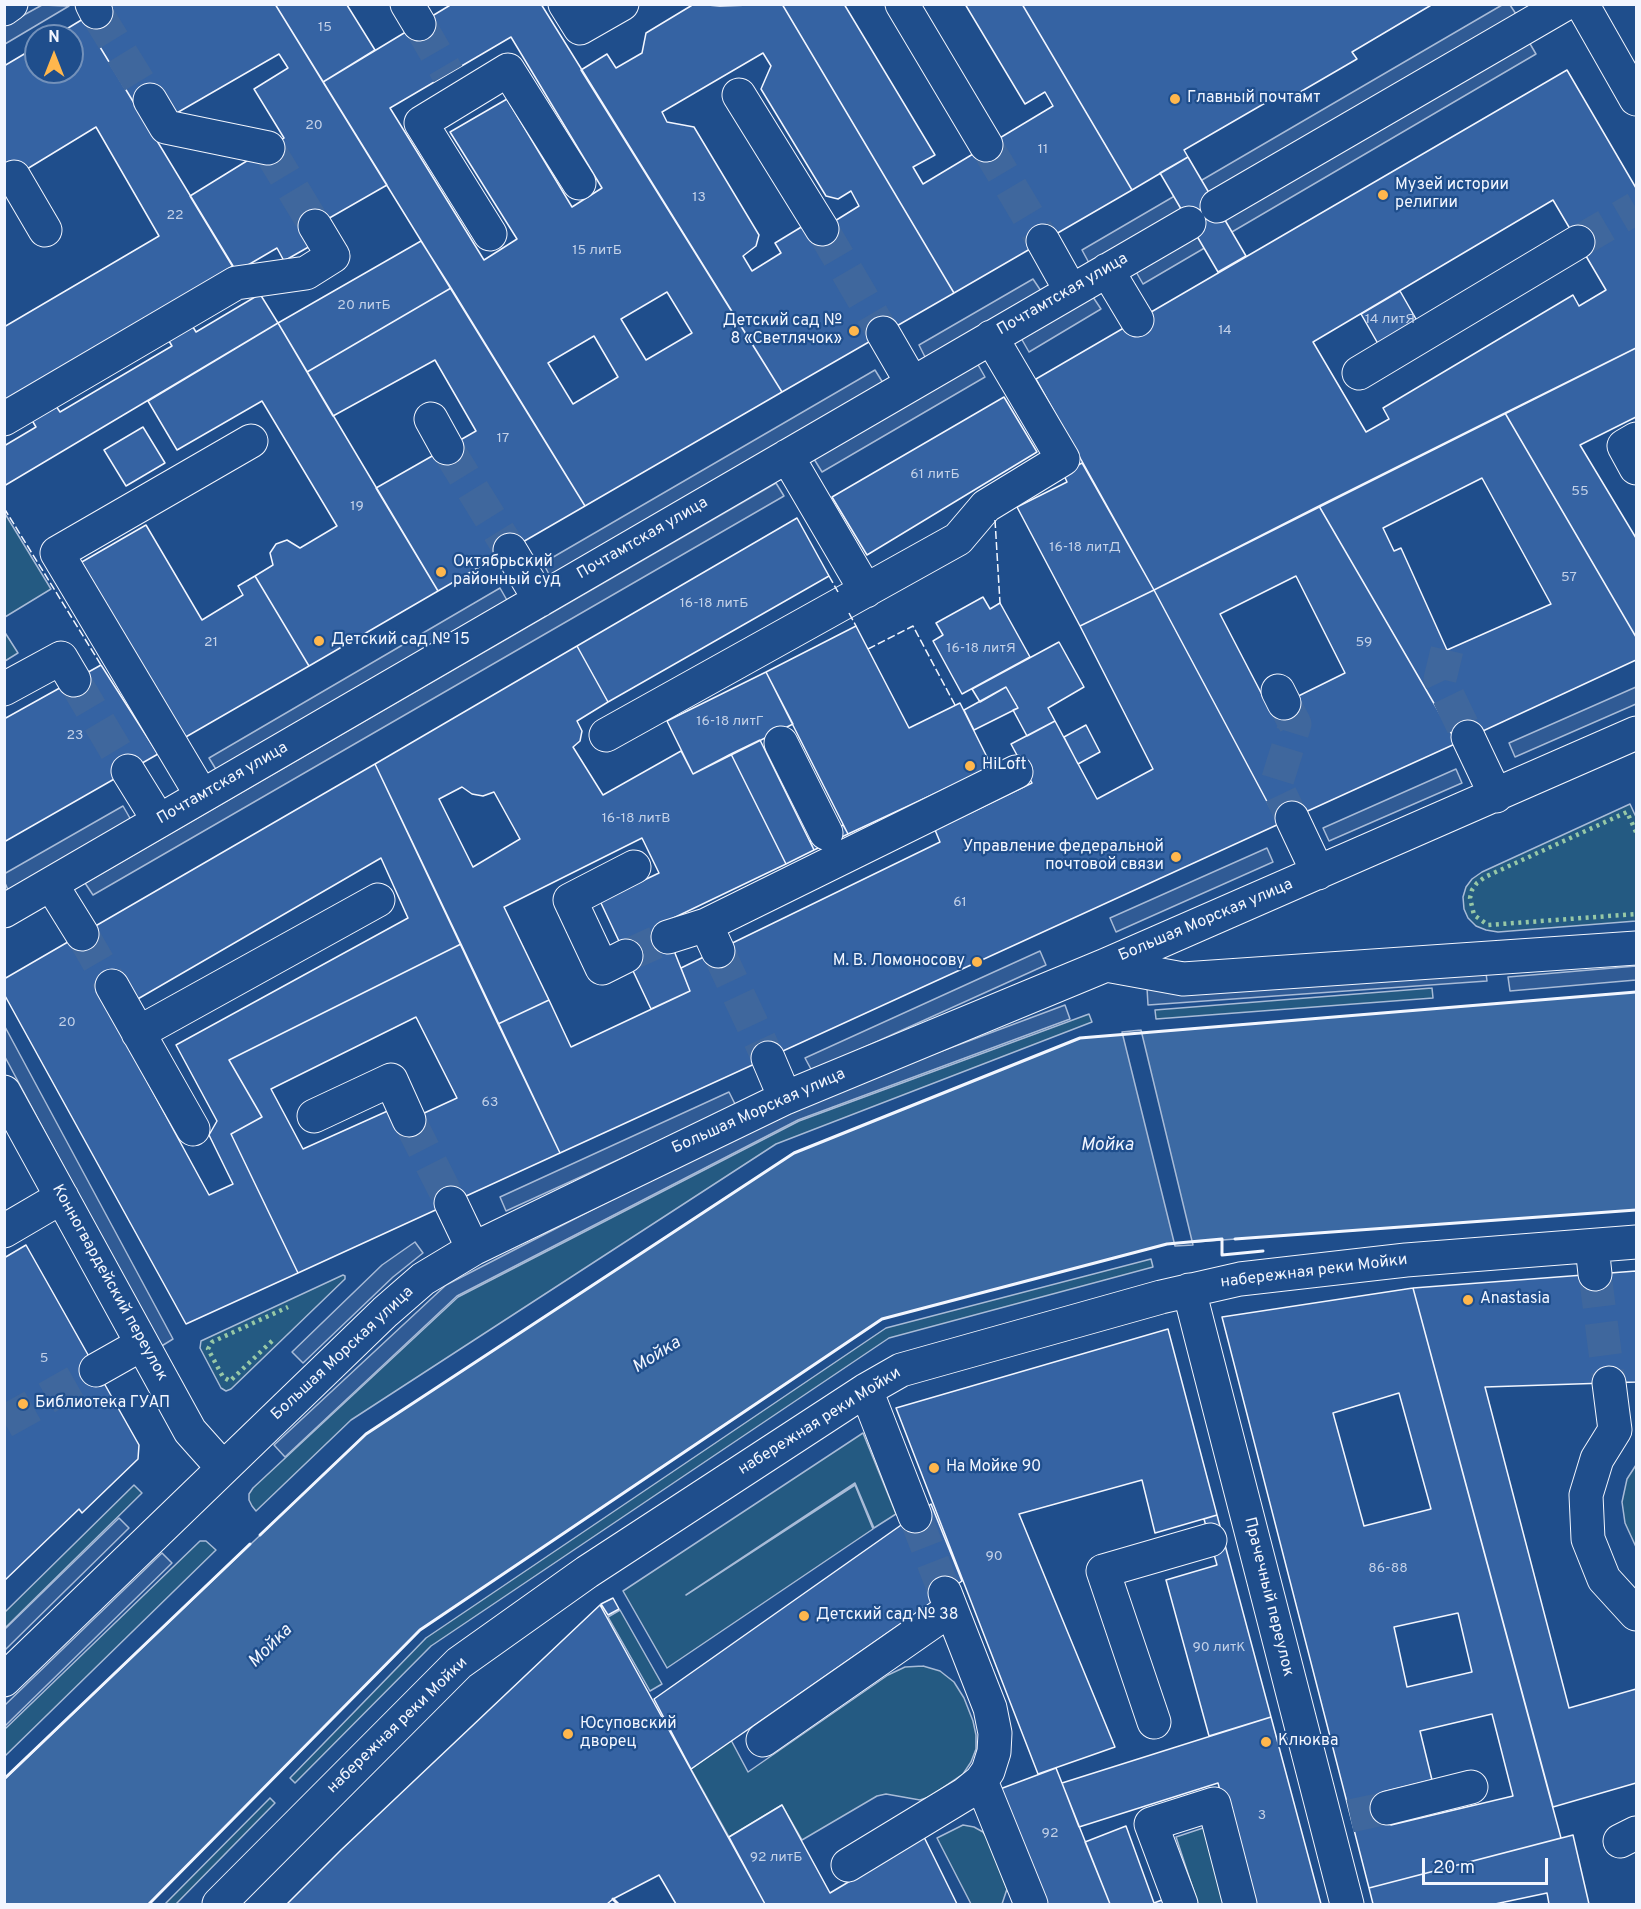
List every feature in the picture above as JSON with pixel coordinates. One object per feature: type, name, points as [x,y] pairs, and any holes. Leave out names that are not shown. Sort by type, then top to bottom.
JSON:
[{"type":"street","points":[[4,9],[11,4]]},
{"type":"street","points":[[566,4],[580,28],[622,4]]},
{"type":"street","points":[[902,4],[986,146]]},
{"type":"street","points":[[1217,206],[1564,4]]},
{"type":"street","points":[[1582,4],[1636,99]]},
{"type":"street","points":[[490,234],[421,123],[456,86],[508,70],[579,183]]},
{"type":"street","points":[[739,95],[822,229]]},
{"type":"street","points":[[150,100],[166,127],[268,148]]},
{"type":"street","points":[[14,177],[45,230]]},
{"type":"street","name":"Почтамтская улица","points":[[4,911],[1188,223]]},
{"type":"street","points":[[4,419],[236,283],[306,273],[333,256],[315,226]]},
{"type":"street","points":[[1042,242],[1071,291]]},
{"type":"street","points":[[1359,373],[1578,242]]},
{"type":"street","points":[[1107,270],[1137,320]]},
{"type":"street","points":[[883,333],[912,383]]},
{"type":"street","points":[[606,735],[958,539],[986,506],[1063,459],[991,337]]},
{"type":"street","points":[[431,419],[447,447]]},
{"type":"street","points":[[1636,439],[1624,446],[1636,468]]},
{"type":"street","points":[[202,796],[57,553],[251,441]]},
{"type":"street","points":[[787,456],[866,591]]},
{"type":"street","points":[[510,550],[540,600]]},
{"type":"street","points":[[4,689],[61,658],[74,680]]},
{"type":"street","name":"Большая Морская улица","points":[[4,1680],[385,1312],[423,1279],[473,1249],[785,1098],[1106,965],[1636,733]]},
{"type":"street","points":[[1468,737],[1496,796]]},
{"type":"street","points":[[781,742],[832,845]]},
{"type":"street","points":[[128,771],[159,821]]},
{"type":"street","points":[[668,937],[712,938],[832,845],[1016,772]]},
{"type":"street","points":[[1292,818],[1318,873]]},
{"type":"street","points":[[626,956],[602,968],[570,900],[634,867]]},
{"type":"street","points":[[51,884],[82,934]]},
{"type":"street","points":[[138,1033],[378,900]]},
{"type":"street","points":[[1106,965],[1183,979],[1636,948]]},
{"type":"street","points":[[112,986],[194,1129]]},
{"type":"street","points":[[768,1058],[785,1098]]},
{"type":"street","points":[[314,1116],[391,1080],[410,1120]]},
{"type":"street","name":"Конногвардейский переулок","points":[[4,1092],[190,1431],[223,1468]]},
{"type":"street","points":[[4,1231],[62,1197]]},
{"type":"street","points":[[451,1203],[473,1249]]},
{"type":"street","name":"набережная реки Мойки","points":[[219,1905],[459,1663],[587,1572],[866,1390],[901,1370],[1189,1290],[1239,1279],[1406,1260],[1594,1260],[1636,1242]]},
{"type":"street","name":"Прачечный переулок","points":[[1189,1290],[1228,1535],[1338,1819],[1347,1905]]},
{"type":"street","points":[[96,1370],[142,1344]]},
{"type":"street","points":[[1609,1383],[1615,1430],[1597,1459],[1586,1495],[1588,1539],[1604,1579],[1636,1614]]},
{"type":"street","points":[[866,1390],[915,1516]]},
{"type":"street","points":[[1154,1722],[1103,1571],[1228,1535]]},
{"type":"street","points":[[763,1740],[948,1601],[990,1708],[995,1733],[994,1752],[988,1771],[981,1781],[965,1794],[848,1864]]},
{"type":"street","points":[[981,1781],[1031,1905]]},
{"type":"street","points":[[1387,1808],[1471,1787]]},
{"type":"street","points":[[1181,1905],[1151,1824],[1214,1804],[1240,1905]]},
{"type":"shaded area","points":[[42,5],[69,6],[39,24],[24,24],[24,33],[5,44],[4,26]]},
{"type":"shaded area","points":[[1502,5],[1510,5],[1516,14],[1089,263],[1082,250]]},
{"type":"shaded area","points":[[1529,42],[1536,54],[1143,284],[1135,270]]},
{"type":"shaded area","points":[[1033,279],[1041,291],[926,359],[919,345]]},
{"type":"shaded area","points":[[1093,297],[1101,309],[1029,352],[1021,338]]},
{"type":"shaded area","points":[[977,363],[985,377],[822,472],[814,459]]},
{"type":"shaded area","points":[[875,370],[883,383],[550,576],[543,563]]},
{"type":"shaded area","points":[[776,483],[784,496],[93,895],[85,883]]},
{"type":"shaded area","points":[[4,512],[51,589],[5,617],[4,617]]},
{"type":"shaded area","points":[[500,588],[508,602],[217,771],[209,758]]},
{"type":"shaded area","points":[[4,631],[18,653],[5,661],[4,661]]},
{"type":"shaded area","points":[[1636,687],[1636,704],[1515,757],[1509,743]]},
{"type":"shaded area","points":[[1456,769],[1462,783],[1329,841],[1323,828]]},
{"type":"shaded area","points":[[1630,804],[1636,817],[1636,921],[1498,932],[1476,926],[1468,918],[1464,909],[1463,897],[1472,879],[1482,872]]},
{"type":"shaded area","points":[[123,806],[131,820],[8,890],[4,874]]},
{"type":"shaded area","points":[[1267,848],[1273,862],[1116,932],[1110,918]]},
{"type":"shaded area","points":[[1040,951],[1046,965],[812,1071],[805,1058]]},
{"type":"shaded area","points":[[1485,965],[1487,981],[1148,1005],[1147,988]]},
{"type":"shaded area","points":[[1636,966],[1636,980],[1510,991],[1508,977]]},
{"type":"shaded area","points":[[1432,988],[1433,998],[1156,1019],[1155,1010]]},
{"type":"shaded area","points":[[1065,1005],[1070,1019],[798,1120],[457,1296],[285,1457],[274,1445],[446,1285],[792,1107]]},
{"type":"shaded area","points":[[1089,1014],[1092,1022],[776,1144],[351,1420],[256,1511],[252,1506],[249,1494],[253,1488],[458,1297],[799,1121]]},
{"type":"shaded area","points":[[4,1025],[173,1339],[160,1347],[5,1057]]},
{"type":"shaded area","points":[[729,1092],[736,1106],[506,1211],[500,1197]]},
{"type":"shaded area","points":[[415,1242],[423,1253],[393,1277],[303,1363],[292,1352],[382,1265]]},
{"type":"shaded area","points":[[1151,1259],[1153,1267],[889,1338],[431,1646],[295,1783],[290,1778],[426,1638],[886,1328]]},
{"type":"shaded area","points":[[343,1275],[345,1279],[231,1389],[226,1391],[221,1388],[200,1348],[201,1341]]},
{"type":"shaded area","points":[[863,1433],[896,1514],[874,1528],[855,1483],[686,1595],[855,1485],[873,1529],[667,1668],[623,1591]]},
{"type":"shaded area","points":[[1636,1465],[1636,1547],[1625,1523],[1622,1502],[1627,1479]]},
{"type":"shaded area","points":[[134,1485],[142,1493],[5,1628],[5,1612]]},
{"type":"shaded area","points":[[119,1518],[129,1528],[5,1650],[5,1629]]},
{"type":"shaded area","points":[[200,1541],[206,1541],[216,1550],[5,1756],[5,1729]]},
{"type":"shaded area","points":[[162,1553],[172,1563],[5,1726],[5,1705]]},
{"type":"shaded area","points":[[620,1610],[662,1684],[650,1691],[608,1617]]},
{"type":"shaded area","points":[[923,1666],[940,1671],[954,1682],[964,1698],[973,1721],[976,1749],[963,1774],[929,1797],[920,1800],[886,1794],[877,1796],[802,1840],[782,1805],[729,1837],[691,1769],[731,1740],[748,1772],[888,1675],[905,1667]]},
{"type":"shaded area","points":[[270,1798],[275,1803],[176,1904],[165,1904]]},
{"type":"shaded area","points":[[963,1825],[983,1832],[989,1841],[1007,1889],[1002,1904],[971,1904],[937,1838]]},
{"type":"shaded area","points":[[1209,1826],[1229,1904],[1198,1904],[1176,1837]]},
{"type":"water","name":"Мойка","points":[[1636,992],[1636,1210],[1167,1244],[882,1319],[420,1630],[149,1904],[5,1904],[5,1779],[366,1434],[794,1153],[1080,1038]]},
{"type":"pier","points":[[1141,1030],[1193,1245],[1175,1246],[1122,1032]]},
{"type":"building","points":[[109,4],[275,4],[387,185],[305,232],[312,245],[284,261],[277,248],[236,272],[190,196],[284,138],[254,89],[288,68],[279,54],[175,114],[137,108],[83,19]]},
{"type":"building","points":[[275,4],[348,4],[375,50],[323,82]]},
{"type":"building","points":[[452,4],[541,4],[782,392],[585,506],[323,82]],"holes":[[[511,37],[602,188],[572,207],[507,99],[450,132],[517,239],[484,260],[390,108]],[[667,292],[692,333],[646,360],[621,319]],[[594,336],[618,377],[573,404],[548,363]]]},
{"type":"building","points":[[694,4],[720,6],[782,4],[954,293],[782,392],[581,70],[607,54],[616,68],[642,53],[646,33]],"holes":[[[763,53],[771,66],[761,89],[826,196],[838,199],[851,191],[859,206],[809,237],[803,226],[775,243],[781,253],[752,271],[743,256],[756,246],[759,235],[694,127],[667,122],[662,112]]]},
{"type":"building","points":[[782,4],[844,4],[935,155],[913,167],[923,184],[1053,106],[1045,92],[1025,104],[965,4],[1022,4],[1132,190],[954,293]]},
{"type":"building","name":"Главный почтамт","points":[[1022,4],[1433,4],[1352,52],[1357,59],[1283,102],[1279,95],[1184,150],[1188,157],[1132,190]]},
{"type":"building","points":[[83,19],[233,266],[4,404],[4,327],[159,236],[96,127],[4,183],[4,66],[24,54],[24,84],[84,84],[84,24],[75,24]]},
{"type":"building","points":[[1567,70],[1636,188],[1636,348],[1154,590],[1036,379]],"holes":[[[1553,200],[1606,290],[1579,306],[1573,295],[1383,408],[1389,419],[1366,432],[1313,342]]]},
{"type":"building","points":[[1188,157],[1246,256],[1218,272],[1160,173]]},
{"type":"building","points":[[421,241],[451,288],[307,372],[278,323]]},
{"type":"building","points":[[451,288],[585,506],[438,591],[376,488],[476,431],[435,360],[333,416],[307,372]]},
{"type":"building","points":[[1400,291],[1420,326],[1381,349],[1361,314]]},
{"type":"building","points":[[260,294],[278,323],[4,486],[4,446],[36,427],[30,417],[54,403],[60,412],[172,346],[166,336],[190,322],[196,332]]},
{"type":"building","points":[[278,323],[438,591],[309,666],[255,576],[273,565],[270,553],[276,544],[287,540],[300,548],[337,526],[262,401],[177,450],[148,401]]},
{"type":"building","points":[[1636,348],[1636,417],[1580,445],[1636,538],[1636,637],[1505,413]]},
{"type":"building","points":[[1004,397],[1037,452],[867,555],[832,497]]},
{"type":"building","points":[[1505,413],[1636,637],[1636,660],[1457,743],[1319,506]],"holes":[[[1482,478],[1551,604],[1447,650],[1401,548],[1394,551],[1383,528]]]},
{"type":"building","points":[[143,427],[165,463],[126,486],[104,450]]},
{"type":"building","points":[[1082,463],[1154,590],[1080,626],[1017,507],[1067,482],[1063,473]]},
{"type":"building","points":[[1319,506],[1457,743],[1279,824],[1154,590]],"holes":[[[1296,576],[1345,673],[1270,710],[1220,614]]]},
{"type":"building","points":[[797,518],[829,576],[608,702],[577,646]]},
{"type":"building","points":[[146,525],[202,620],[243,595],[238,586],[255,576],[309,666],[184,738],[80,563]]},
{"type":"building","points":[[1154,590],[1279,824],[560,1153],[498,1024],[549,1000],[571,1047],[690,991],[681,968],[940,842],[935,830],[1032,783],[1011,744],[1055,721],[1097,799],[1153,769],[1080,626]]},
{"type":"building","points":[[983,597],[990,609],[1000,603],[1030,657],[962,694],[933,641],[943,635],[936,623]]},
{"type":"building","points":[[856,626],[909,728],[960,703],[992,767],[848,834],[766,672]]},
{"type":"building","points":[[1059,642],[1084,687],[1048,708],[1055,721],[1027,736],[1013,710],[1018,708],[1006,687],[980,702],[972,689]]},
{"type":"building","points":[[577,646],[608,702],[577,721],[582,731],[580,741],[573,747],[603,795],[681,751],[693,774],[731,754],[786,864],[663,923],[690,991],[651,1009],[600,901],[659,873],[642,838],[504,907],[549,1000],[498,1024],[375,764]],"holes":[[[462,787],[472,794],[483,796],[494,792],[520,839],[473,867],[439,799]]]},
{"type":"building","points":[[101,665],[158,754],[4,842],[4,719]]},
{"type":"building","points":[[766,672],[793,724],[693,774],[667,721]]},
{"type":"building","points":[[1006,687],[1018,708],[974,730],[964,710]]},
{"type":"building","points":[[1086,725],[1100,752],[1078,764],[1064,737]]},
{"type":"building","points":[[760,740],[814,850],[786,864],[731,754]]},
{"type":"building","points":[[375,764],[461,944],[229,1060],[262,1117],[231,1134],[298,1273],[186,1324],[4,994],[4,979]],"holes":[[[381,858],[408,918],[176,1045],[217,1121],[209,1135],[233,1184],[209,1195],[100,995],[136,1000]]]},
{"type":"building","points":[[843,825],[848,834],[814,850],[810,841]]},
{"type":"building","points":[[461,944],[560,1153],[298,1273],[231,1134],[262,1117],[229,1060]],"holes":[[[416,1017],[457,1098],[409,1120],[392,1109],[303,1149],[271,1089]]]},
{"type":"building","points":[[26,1245],[139,1445],[138,1459],[82,1513],[79,1509],[4,1581],[4,1258]]},
{"type":"building","points":[[1636,1271],[1636,1382],[1485,1387],[1569,1708],[1636,1689],[1636,1783],[1553,1807],[1413,1288]]},
{"type":"building","points":[[1413,1288],[1561,1838],[1369,1888],[1222,1317]],"holes":[[[1399,1393],[1431,1509],[1364,1526],[1333,1413]],[[1458,1613],[1472,1672],[1407,1687],[1394,1627]],[[1492,1714],[1513,1796],[1391,1825],[1383,1792],[1432,1780],[1420,1731]]]},
{"type":"building","points":[[1168,1329],[1217,1515],[1155,1533],[1142,1480],[1019,1514],[1115,1747],[1038,1774],[896,1408]]},
{"type":"building","points":[[931,1504],[962,1581],[691,1769],[654,1699]]},
{"type":"building","points":[[1217,1515],[1271,1717],[1209,1736],[1166,1580],[1217,1565],[1204,1519]]},
{"type":"building","points":[[613,1598],[619,1609],[608,1615],[601,1604]]},
{"type":"building","name":"Юсуповский дворец","points":[[600,1605],[765,1904],[676,1904],[659,1875],[607,1904],[287,1904],[341,1850]]},
{"type":"building","points":[[1271,1717],[1321,1904],[1250,1904],[1218,1783],[1079,1827],[1062,1783]]},
{"type":"building","points":[[1056,1768],[1110,1904],[1046,1904],[1000,1789]]},
{"type":"building","points":[[782,1805],[830,1893],[924,1837],[957,1904],[765,1904],[729,1837]]},
{"type":"building","points":[[1126,1826],[1154,1903],[1162,1900],[1164,1904],[1110,1904],[1085,1842]]},
{"type":"building","points":[[1573,1835],[1589,1904],[1549,1904],[1547,1893],[1495,1904],[1373,1904],[1369,1888]]},
{"type":"tunnel","points":[[96,12],[150,100]]},
{"type":"tunnel","points":[[419,24],[448,74]]},
{"type":"tunnel","points":[[986,145],[1043,241]]},
{"type":"tunnel","points":[[268,148],[315,226]]},
{"type":"tunnel","points":[[1578,242],[1636,208]]},
{"type":"tunnel","points":[[822,229],[883,333]]},
{"type":"tunnel","points":[[447,448],[510,550]]},
{"type":"tunnel","points":[[1447,650],[1440,679],[1468,737]]},
{"type":"tunnel","points":[[74,680],[128,771]]},
{"type":"tunnel","points":[[1284,703],[1295,724],[1276,785],[1292,818]]},
{"type":"tunnel","points":[[82,934],[112,986]]},
{"type":"tunnel","points":[[626,956],[668,937]]},
{"type":"tunnel","points":[[718,951],[768,1058]]},
{"type":"tunnel","points":[[409,1120],[451,1203]]},
{"type":"tunnel","points":[[1595,1274],[1609,1383]]},
{"type":"tunnel","points":[[4,1422],[96,1370]]},
{"type":"tunnel","points":[[915,1516],[945,1593]]},
{"type":"tunnel","points":[[1350,1816],[1387,1808]]},
{"type":"hedge","points":[[1636,832],[1627,812],[1485,877],[1477,883],[1470,898],[1474,915],[1488,925],[1636,914]]},
{"type":"hedge","points":[[272,1341],[230,1381],[223,1377],[208,1349],[212,1342],[288,1307]]},
{"type":"fence","points":[[4,508],[101,665]]},
{"type":"fence","points":[[995,520],[1000,603]]},
{"type":"fence","points":[[829,576],[838,592]]},
{"type":"fence","points":[[849,613],[856,626]]},
{"type":"fence","points":[[868,649],[913,626],[955,705]]},
{"type":"wall","points":[[260,1535],[366,1434],[794,1153],[1080,1038],[1636,992]]},
{"type":"wall","points":[[1235,1239],[1636,1210]]},
{"type":"wall","points":[[149,1904],[420,1630],[882,1319],[1167,1244],[1222,1239],[1222,1255],[1263,1251]]},
{"type":"wall","points":[[4,1779],[250,1544]]},
{"type":"wall","points":[[613,1899],[618,1904]]},
{"type":"place","name":"Главный почтамт","points":[[1175,99]]},
{"type":"place","name":"Музей истории религии","points":[[1383,195]]},
{"type":"place","name":"Детский сад № 8 «Светлячок»","points":[[854,331]]},
{"type":"place","name":"Октябрьский районный суд","points":[[441,572]]},
{"type":"place","name":"Детский сад № 15","points":[[319,641]]},
{"type":"place","name":"HiLoft","points":[[970,766]]},
{"type":"place","name":"Управление федеральной почтовой связи","points":[[1176,857]]},
{"type":"place","name":"М. В. Ломоносову","points":[[977,962]]},
{"type":"place","name":"Anastasia","points":[[1468,1300]]},
{"type":"place","name":"Библиотека ГУАП","points":[[23,1404]]},
{"type":"place","name":"На Мойке 90","points":[[934,1468]]},
{"type":"place","name":"Детский сад № 38","points":[[804,1616]]},
{"type":"place","name":"Юсуповский дворец","points":[[568,1734]]},
{"type":"place","name":"Клюква","points":[[1266,1742]]}]
